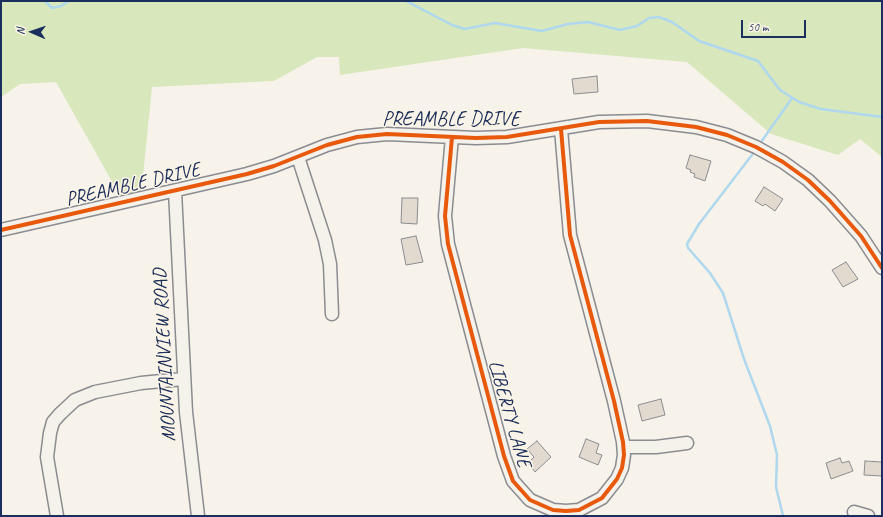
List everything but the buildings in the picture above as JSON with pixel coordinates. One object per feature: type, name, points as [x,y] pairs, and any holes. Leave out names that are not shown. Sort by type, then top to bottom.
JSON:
[{"type":"street","name":"PREAMBLE DRIVE","points":[[1,230],[254,172],[343,140],[373,135],[402,134],[452,137],[507,137],[615,121],[653,121],[711,131],[749,144],[783,162],[820,190],[861,236],[882,268]]},
{"type":"street","name":"LIBERTY LANE","points":[[452,137],[445,216],[448,244],[504,456],[513,481],[530,500],[553,510],[579,510],[591,505],[610,490],[622,468],[624,447],[614,401],[573,249],[560,129]]},
{"type":"street","points":[[298,157],[325,240],[330,264],[332,314]]},
{"type":"street","name":"MOUNTAINVIEW ROAD","points":[[175,191],[183,379],[188,441],[198,516]]},
{"type":"street","points":[[57,516],[47,456],[50,433],[54,422],[60,414],[75,400],[95,392],[141,382],[183,379]]},
{"type":"street","points":[[624,447],[656,447],[687,443]]},
{"type":"street","points":[[854,512],[868,516]]},
{"type":"green space","points":[[1,1],[882,1],[882,157],[860,139],[838,155],[771,134],[687,62],[523,48],[340,75],[339,57],[317,57],[274,81],[152,87],[141,196],[123,201],[56,82],[20,84],[1,97]]},
{"type":"waterway","points":[[45,1],[52,8],[61,6],[69,1]]},
{"type":"waterway","points":[[406,1],[452,25],[465,29],[495,23],[542,31],[568,24],[588,22],[620,30],[637,26],[649,18],[659,17],[672,22],[699,41],[758,61],[780,90],[799,102],[821,109],[882,117]]},
{"type":"waterway","points":[[759,145],[792,98]]},
{"type":"waterway","points":[[755,151],[699,224],[687,244],[688,248],[710,273],[723,293],[744,359],[770,426],[777,455],[776,487],[783,516]]},
{"type":"cycle path","points":[[1,230],[247,174],[274,166],[327,145],[357,137],[387,134],[476,138],[507,137],[599,122],[647,121],[696,127],[727,135],[756,147],[783,162],[808,180],[830,201],[861,236],[882,268]]},
{"type":"cycle path","points":[[452,137],[445,216],[448,244],[504,456],[513,481],[530,500],[553,510],[566,511],[579,510],[602,498],[617,479],[622,468],[624,455],[623,442],[614,401],[570,235],[561,129]]}]
